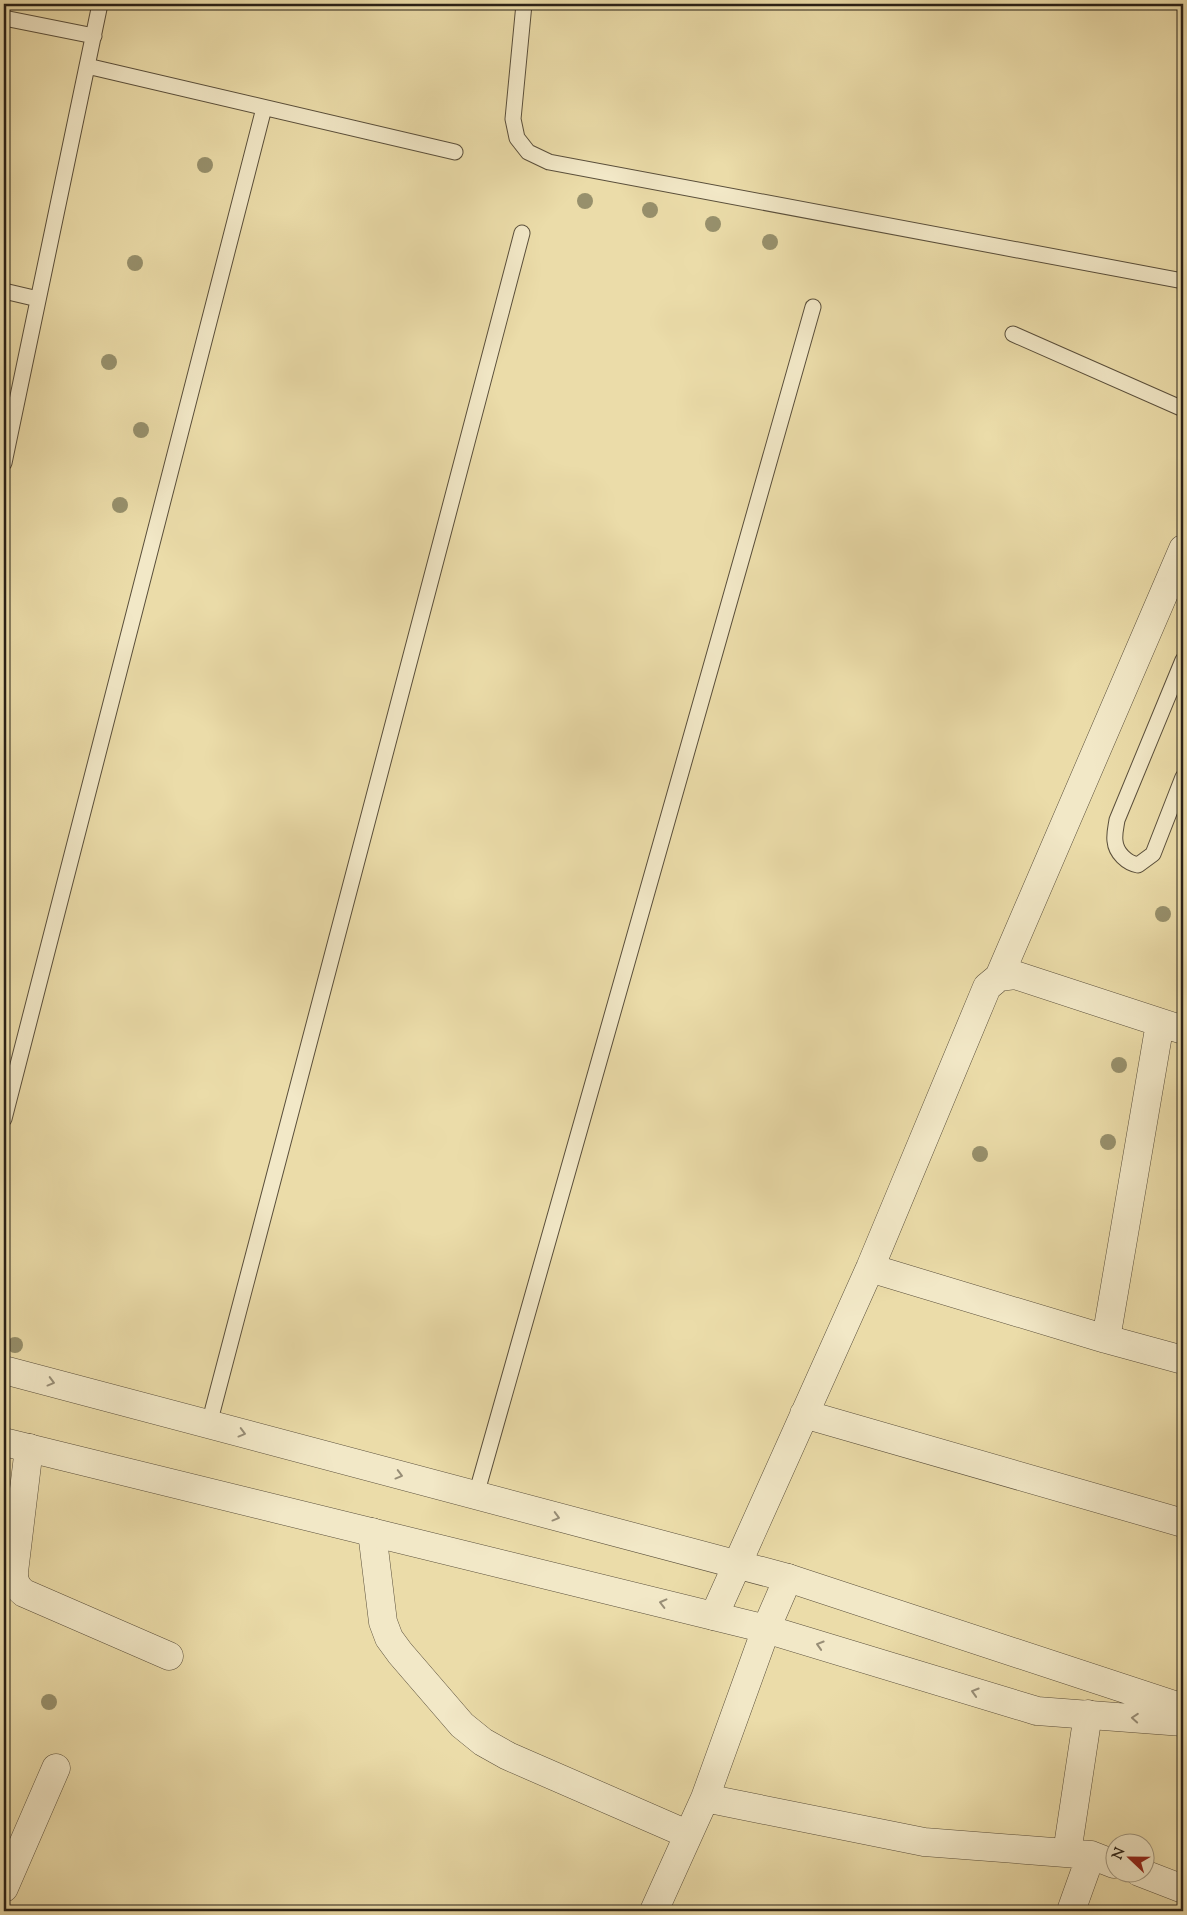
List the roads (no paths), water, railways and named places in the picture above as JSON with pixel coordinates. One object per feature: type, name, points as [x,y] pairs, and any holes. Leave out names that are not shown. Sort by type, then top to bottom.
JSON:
[{"type":"street","points":[[714,1616],[870,1268],[987,987],[999,977],[1183,550]]},
{"type":"street","points":[[999,977],[1015,975],[1172,1026],[1106,1339]]},
{"type":"street","points":[[870,1268],[1106,1339],[1183,1360]]},
{"type":"street","points":[[4,1370],[788,1578],[1183,1708]]},
{"type":"street","points":[[804,1414],[1183,1523]]},
{"type":"street","points":[[169,1656],[24,1593],[18,1588],[14,1580],[17,1445],[766,1629],[1037,1711],[1183,1722]]},
{"type":"street","points":[[372,1532],[383,1622],[389,1638],[462,1725],[483,1742],[508,1756],[687,1834]]},
{"type":"street","points":[[654,1911],[687,1834],[705,1798],[766,1629],[788,1578]]},
{"type":"street","points":[[1071,1911],[1091,1857],[1088,1714]]},
{"type":"street","points":[[4,1888],[56,1768]]},
{"type":"street","points":[[705,1798],[924,1842],[1091,1857]]},
{"type":"street","points":[[1154,1878],[1183,1889]]},
{"type":"lane","points":[[4,463],[100,4]]},
{"type":"lane","points":[[524,4],[513,119],[517,138],[528,152],[548,162],[1183,281]]},
{"type":"lane","points":[[4,18],[94,36]]},
{"type":"lane","points":[[87,66],[455,152]]},
{"type":"lane","points":[[4,1118],[9,1079],[264,108]]},
{"type":"lane","points":[[209,1424],[522,233]]},
{"type":"lane","points":[[4,291],[38,299]]},
{"type":"lane","points":[[476,1495],[814,307]]},
{"type":"lane","points":[[1013,334],[1176,406]]},
{"type":"lane","points":[[1183,660],[1117,820],[1115,842],[1129,864],[1138,865],[1153,854],[1183,777]]}]
